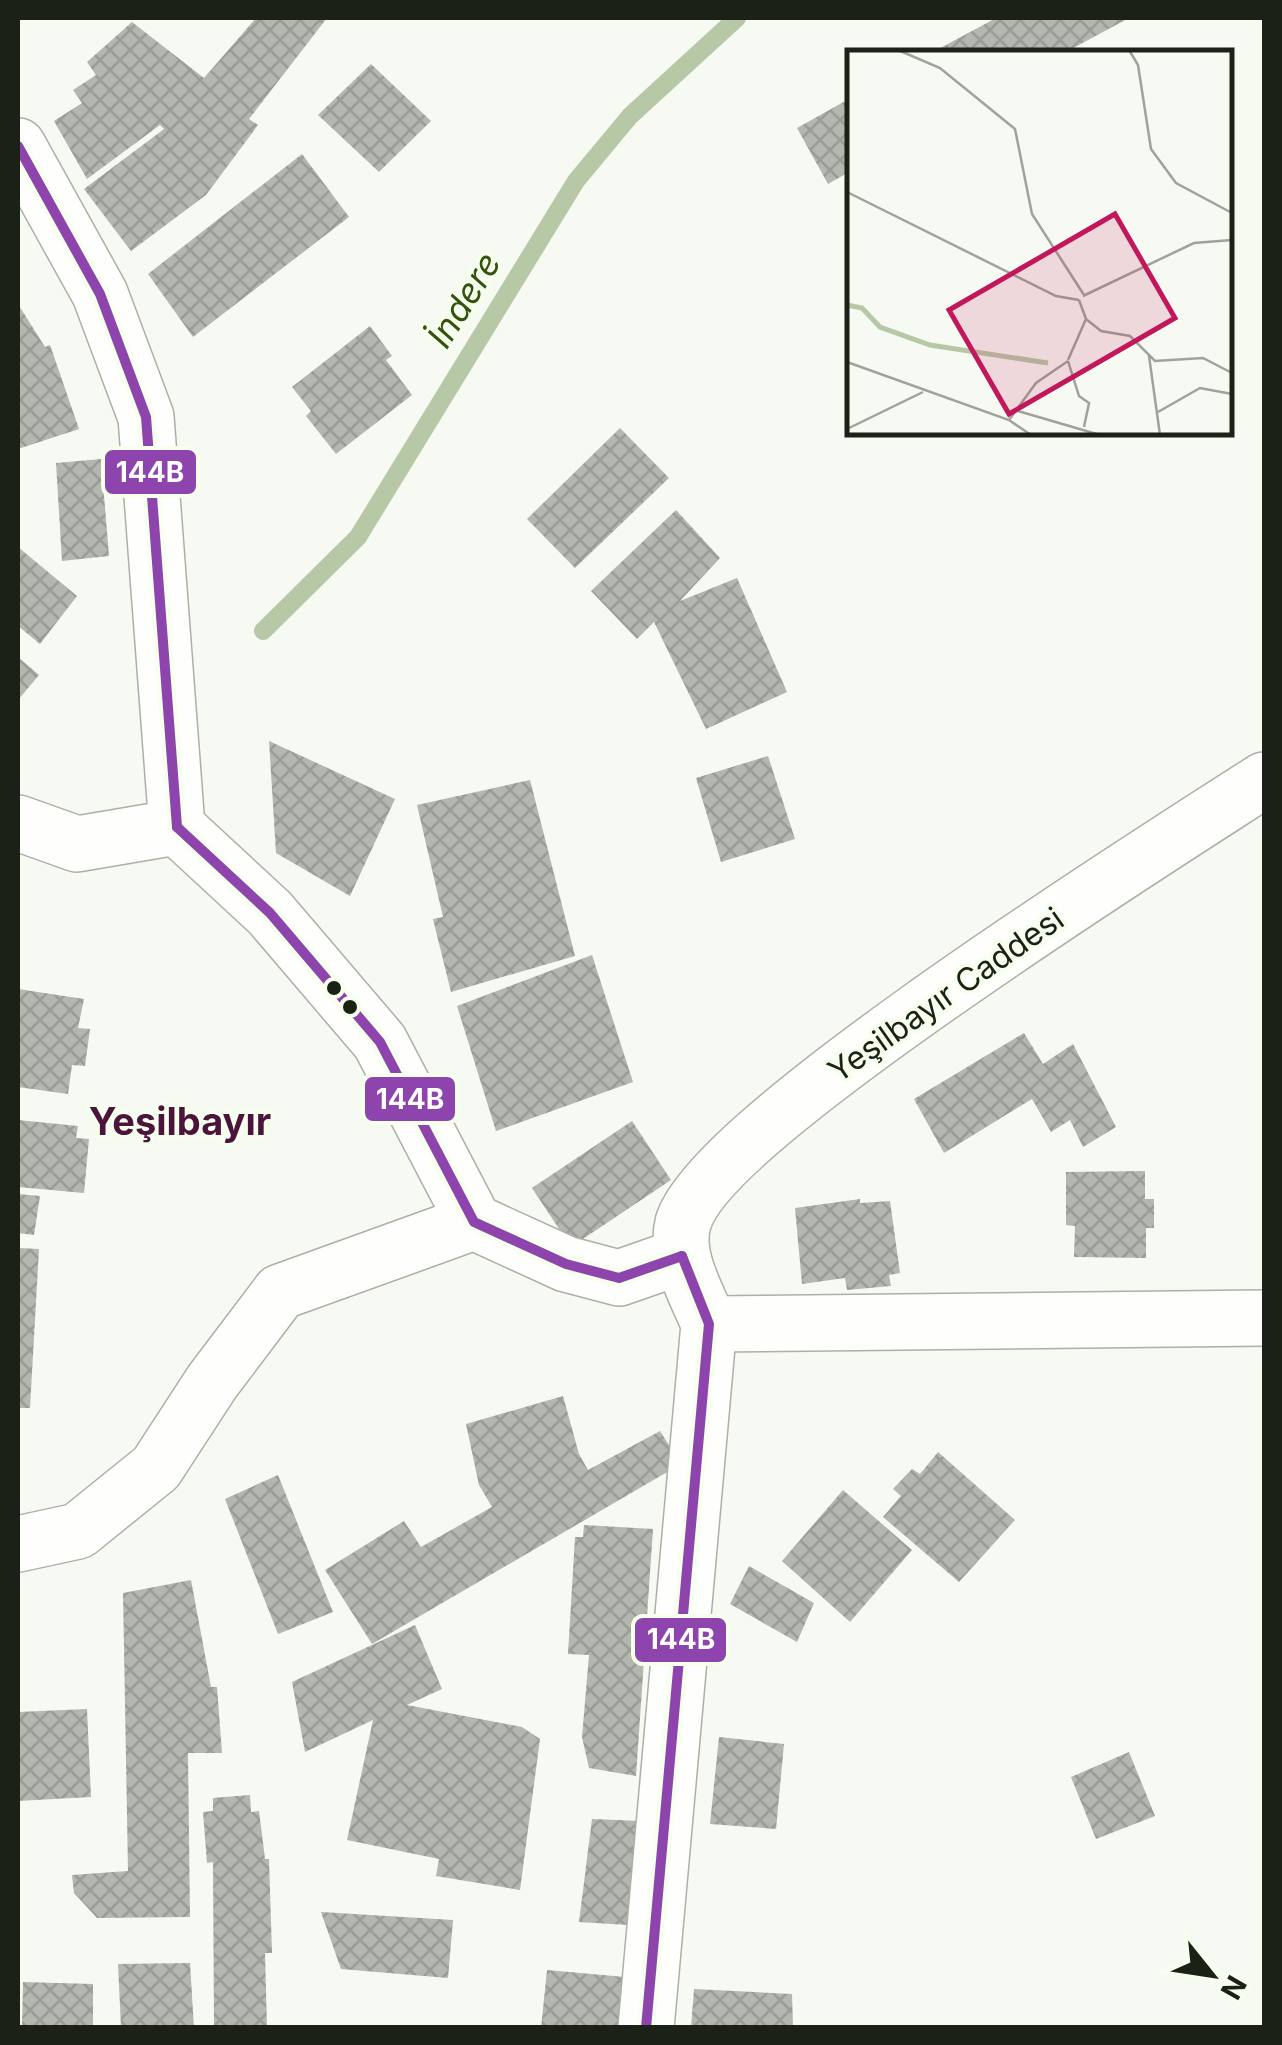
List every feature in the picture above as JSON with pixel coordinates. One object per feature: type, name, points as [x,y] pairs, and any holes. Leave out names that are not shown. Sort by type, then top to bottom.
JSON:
[{"type":"street","points":[[18,146],[100,294],[146,417],[178,827],[270,914],[380,1042],[474,1222],[566,1264],[619,1278],[682,1256],[710,1324],[646,2028]]},
{"type":"street","name":"Yeşilbayır Caddesi","points":[[682,1256],[683,1224],[700,1188],[775,1120],[842,1067],[1108,882],[1264,780]]},
{"type":"street","points":[[18,823],[77,844],[178,827]]},
{"type":"street","points":[[18,1544],[78,1531],[156,1468],[212,1382],[280,1292],[474,1222]]},
{"type":"street","points":[[710,1324],[1264,1318]]},
{"type":"building","points":[[256,18],[327,18],[249,119],[258,125],[206,195],[131,251],[84,189],[164,129],[160,125],[87,179],[54,121],[82,103],[73,90],[96,75],[87,62],[132,22],[204,78]]},
{"type":"building","points":[[996,18],[1129,18],[1070,50],[937,50]]},
{"type":"building","points":[[371,64],[431,121],[379,172],[318,115]]},
{"type":"building","points":[[847,100],[847,173],[828,184],[797,128]]},
{"type":"building","points":[[302,154],[349,217],[193,337],[148,274]]},
{"type":"building","points":[[18,304],[45,347],[50,345],[79,429],[18,449]]},
{"type":"building","points":[[370,326],[392,356],[386,360],[412,395],[336,454],[306,416],[311,411],[292,387]]},
{"type":"building","points":[[620,428],[669,478],[575,568],[527,519]]},
{"type":"building","points":[[101,459],[109,556],[62,561],[56,463]]},
{"type":"building","points":[[676,510],[720,558],[680,601],[737,578],[787,692],[706,729],[654,622],[637,639],[591,591]]},
{"type":"building","points":[[18,547],[77,596],[40,644],[18,626]]},
{"type":"building","points":[[18,657],[39,675],[18,700]]},
{"type":"building","points":[[269,741],[395,799],[350,896],[276,853]]},
{"type":"building","points":[[768,756],[795,839],[721,862],[696,778]]},
{"type":"building","points":[[530,780],[575,956],[451,992],[433,919],[443,917],[417,805]]},
{"type":"building","points":[[592,955],[633,1082],[496,1131],[457,1006]]},
{"type":"building","points":[[18,989],[84,999],[78,1028],[90,1029],[85,1066],[72,1065],[68,1094],[18,1087]]},
{"type":"building","points":[[1024,1033],[1043,1064],[1073,1044],[1116,1127],[1083,1147],[1070,1120],[1051,1132],[1032,1099],[944,1153],[914,1099]]},
{"type":"building","points":[[18,1120],[78,1126],[76,1138],[89,1139],[84,1193],[18,1187]]},
{"type":"building","points":[[632,1121],[671,1180],[571,1247],[532,1188]]},
{"type":"building","points":[[1145,1171],[1145,1199],[1154,1199],[1154,1228],[1146,1228],[1146,1258],[1074,1257],[1075,1226],[1066,1225],[1066,1172]]},
{"type":"building","points":[[18,1194],[40,1196],[34,1235],[18,1233]]},
{"type":"building","points":[[860,1199],[860,1203],[890,1201],[900,1273],[889,1275],[891,1286],[847,1290],[845,1278],[802,1284],[795,1208]]},
{"type":"building","points":[[18,1248],[39,1249],[30,1408],[18,1408]]},
{"type":"building","points":[[563,1396],[579,1454],[588,1470],[660,1431],[681,1464],[372,1644],[325,1570],[404,1521],[421,1547],[492,1507],[479,1485],[466,1424]]},
{"type":"building","points":[[938,1452],[1015,1520],[959,1582],[883,1517],[901,1496],[893,1489],[912,1469],[920,1474]]},
{"type":"building","points":[[278,1475],[333,1612],[278,1634],[225,1499]]},
{"type":"building","points":[[843,1490],[912,1550],[850,1622],[782,1561]]},
{"type":"building","points":[[584,1525],[653,1529],[636,1776],[589,1768],[582,1737],[589,1655],[568,1654],[575,1537],[583,1537]]},
{"type":"building","points":[[749,1566],[814,1603],[797,1642],[730,1604]]},
{"type":"building","points":[[191,1580],[211,1687],[217,1687],[222,1753],[188,1753],[190,1917],[97,1918],[74,1893],[72,1875],[128,1871],[123,1593]]},
{"type":"building","points":[[415,1625],[442,1689],[407,1705],[522,1727],[540,1739],[520,1890],[436,1876],[439,1859],[347,1840],[373,1720],[305,1752],[292,1682]]},
{"type":"building","points":[[87,1709],[91,1797],[18,1801],[18,1712]]},
{"type":"building","points":[[719,1737],[784,1744],[776,1829],[710,1824]]},
{"type":"building","points":[[1129,1752],[1155,1816],[1096,1839],[1071,1777]]},
{"type":"building","points":[[250,1795],[251,1812],[259,1811],[265,1859],[269,1859],[272,1953],[265,1953],[267,2028],[214,2028],[213,1862],[207,1863],[203,1812],[213,1811],[213,1798]]},
{"type":"building","points":[[592,1819],[642,1821],[628,1925],[579,1922]]},
{"type":"building","points":[[321,1912],[453,1920],[448,1978],[341,1969]]},
{"type":"building","points":[[190,1963],[194,2028],[121,2028],[118,1964]]},
{"type":"building","points":[[547,1970],[625,1977],[621,2028],[541,2028]]},
{"type":"building","points":[[23,1982],[93,1984],[93,2028],[22,2028]]},
{"type":"building","points":[[694,1989],[792,1994],[793,2028],[691,2028]]},
{"type":"waterway","name":"İndere","points":[[263,631],[358,537],[576,181],[630,116],[737,18]]},
{"type":"transit line","name":"144B","points":[[18,146],[100,294],[146,417],[177,827]]},
{"type":"transit line","name":"144B","points":[[177,827],[270,913],[380,1042],[474,1222],[566,1264],[619,1278],[682,1256]]},
{"type":"transit line","name":"144B","points":[[646,2028],[709,1324],[682,1256]]},
{"type":"district","name":"Yeşilbayır","points":[[180,1122]]}]
